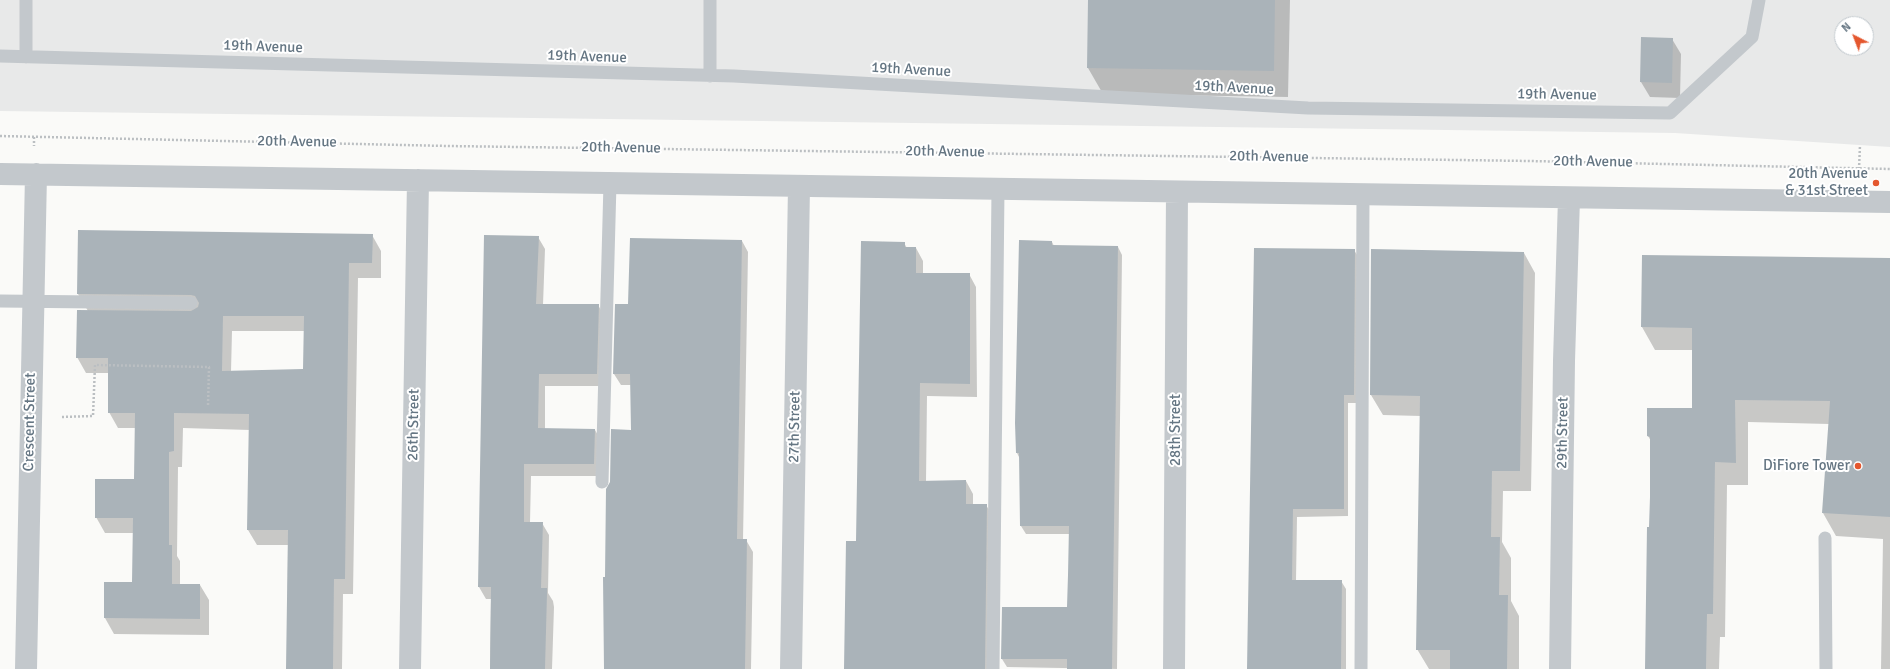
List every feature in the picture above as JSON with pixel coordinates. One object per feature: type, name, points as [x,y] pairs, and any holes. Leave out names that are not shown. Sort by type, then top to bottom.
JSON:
[{"type":"street","points":[[0,174],[1890,202]]},
{"type":"street","name":"Crescent Street","points":[[26,669],[32,301],[36,174]]},
{"type":"street","name":"26th Street","points":[[410,669],[418,180]]},
{"type":"street","name":"27th Street","points":[[791,669],[799,186]]},
{"type":"street","name":"28th Street","points":[[1174,669],[1178,192]]},
{"type":"street","name":"29th Street","points":[[1560,669],[1564,361],[1569,198]]},
{"type":"lane","points":[[26,0],[26,56]]},
{"type":"lane","points":[[710,0],[710,76]]},
{"type":"lane","name":"19th Avenue","points":[[0,56],[710,76],[1308,108],[1670,113],[1752,38],[1759,0]]},
{"type":"lane","points":[[602,482],[610,183]]},
{"type":"lane","points":[[993,669],[998,189]]},
{"type":"lane","points":[[1361,669],[1363,194]]},
{"type":"lane","points":[[0,300],[191,303]]},
{"type":"lane","points":[[1825,538],[1826,669]]},
{"type":"path","name":"20th Avenue","points":[[0,136],[448,146],[1530,161],[1890,169]]},
{"type":"path","points":[[1859,172],[1860,145]]},
{"type":"path","points":[[62,417],[93,416],[95,365],[209,367],[208,406]]},
{"type":"shaded area","points":[[0,0],[1890,0],[1890,147],[1675,133],[0,111]]},
{"type":"building","points":[[1088,0],[1275,0],[1274,71],[1087,68]]},
{"type":"building","points":[[1641,37],[1673,38],[1672,83],[1640,82]]},
{"type":"building","points":[[78,230],[373,234],[372,263],[349,263],[345,579],[334,579],[333,669],[286,669],[288,530],[247,530],[249,414],[174,413],[174,451],[169,452],[169,545],[172,545],[172,584],[200,584],[200,619],[104,618],[104,582],[132,582],[133,518],[95,518],[95,479],[134,479],[135,413],[108,413],[108,358],[76,358],[77,310],[191,311],[198,307],[199,303],[195,296],[191,295],[77,294]],"holes":[[[223,316],[304,316],[303,369],[222,371]]]},
{"type":"building","points":[[484,235],[539,236],[536,304],[599,304],[597,374],[539,374],[538,428],[595,429],[594,464],[524,464],[524,522],[543,522],[541,588],[547,588],[545,669],[490,669],[491,587],[478,587]]},
{"type":"building","points":[[630,238],[742,240],[737,539],[747,539],[745,669],[604,669],[603,577],[605,577],[606,489],[610,482],[611,429],[631,430],[630,374],[613,374],[615,304],[628,304]]},
{"type":"building","points":[[1019,240],[1052,241],[1052,245],[1118,246],[1112,669],[1067,669],[1067,659],[1001,659],[1002,607],[1067,607],[1069,526],[1020,526],[1019,453],[1016,453],[1015,423]]},
{"type":"building","points":[[861,241],[905,242],[905,247],[916,247],[916,273],[970,273],[970,384],[920,383],[919,481],[966,480],[966,504],[987,504],[985,669],[844,669],[846,541],[856,541]]},
{"type":"building","points":[[1254,248],[1355,249],[1354,395],[1344,395],[1344,509],[1293,509],[1292,580],[1342,580],[1341,669],[1247,669]]},
{"type":"building","points":[[1371,249],[1524,252],[1520,471],[1492,471],[1491,537],[1500,537],[1499,595],[1508,595],[1507,669],[1450,669],[1450,650],[1416,650],[1420,396],[1370,395]]},
{"type":"building","points":[[1642,255],[1890,258],[1890,517],[1822,513],[1830,401],[1735,400],[1736,463],[1715,462],[1713,614],[1707,614],[1706,669],[1645,669],[1647,527],[1649,527],[1650,497],[1650,437],[1647,436],[1647,408],[1692,408],[1692,328],[1641,327]]},
{"type":"place","name":"20th Avenue & 31st Street","points":[[1876,183]]},
{"type":"place","name":"DiFiore Tower","points":[[1858,466]]}]
